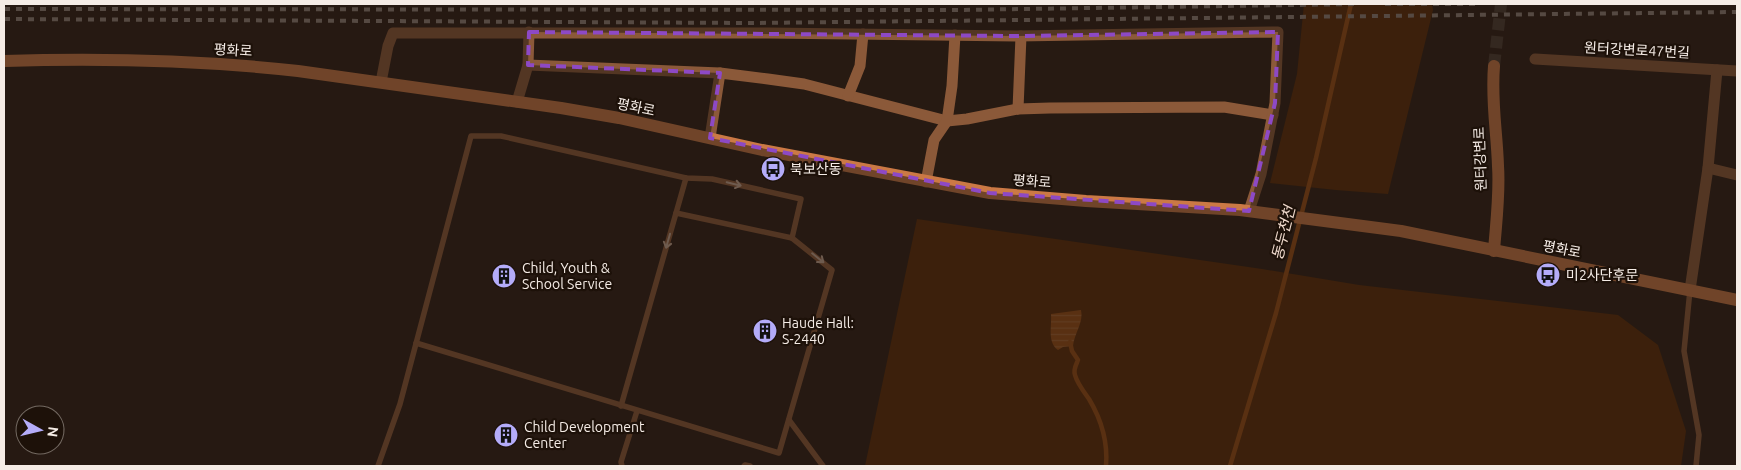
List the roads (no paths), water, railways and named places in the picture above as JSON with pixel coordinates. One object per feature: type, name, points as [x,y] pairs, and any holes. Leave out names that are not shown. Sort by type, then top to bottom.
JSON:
[{"type":"main road","name":"평화로","points":[[4,61],[76,59],[254,66],[381,82],[610,117],[762,150],[990,193],[1254,212],[1380,228],[1438,238],[1737,300]]},
{"type":"main road","name":"원터강변로","points":[[1494,66],[1492,84],[1498,166],[1494,250]]},
{"type":"street","points":[[517,102],[528,65],[528,32]]},
{"type":"street","points":[[381,82],[388,46],[393,33],[528,32],[1020,36],[1278,32],[1275,102],[1254,212]]},
{"type":"street","points":[[848,96],[860,66],[863,34]]},
{"type":"street","points":[[926,182],[934,140],[947,121],[952,86],[955,35]]},
{"type":"street","points":[[1018,109],[1020,36]]},
{"type":"street","name":"원터강변로47번길","points":[[1535,59],[1737,71]]},
{"type":"street","points":[[528,65],[720,73],[804,84],[947,121],[1018,109],[1224,107],[1273,115]]},
{"type":"street","points":[[1690,290],[1708,168],[1717,70]]},
{"type":"street","points":[[710,138],[720,73]]},
{"type":"street","points":[[1708,168],[1737,175]]},
{"type":"lane","points":[[378,466],[400,404],[471,136],[502,136],[686,178],[712,179],[801,199],[792,238]]},
{"type":"lane","points":[[621,406],[686,178]]},
{"type":"lane","points":[[416,343],[779,453],[832,270],[792,238],[676,213]]},
{"type":"lane","points":[[1690,290],[1684,351],[1699,436],[1696,466]]},
{"type":"lane","points":[[622,466],[621,462],[637,411]]},
{"type":"lane","points":[[789,420],[822,466]]},
{"type":"lane","points":[[744,466],[750,466]]},
{"type":"waterway","name":"동두천천","points":[[1230,466],[1276,313],[1316,158],[1351,4]]},
{"type":"waterway","points":[[1070,342],[1072,351],[1078,360],[1074,373],[1089,399],[1103,431],[1106,448],[1106,466]]},
{"type":"tunnel","points":[[1494,66],[1501,4]]},
{"type":"railway","points":[[4,9],[958,10],[1359,4]]},
{"type":"railway","points":[[1385,4],[1480,4]]},
{"type":"railway","points":[[4,19],[752,23],[1737,12]]},
{"type":"place","name":"북보산동","points":[[773,169]]},
{"type":"place","name":"미2사단후문","points":[[1548,275]]},
{"type":"place","name":"Child, Youth & School Service","points":[[504,276]]},
{"type":"place","name":"Haude Hall: S-2440","points":[[765,331]]},
{"type":"place","name":"Child Development Center","points":[[506,435]]}]
